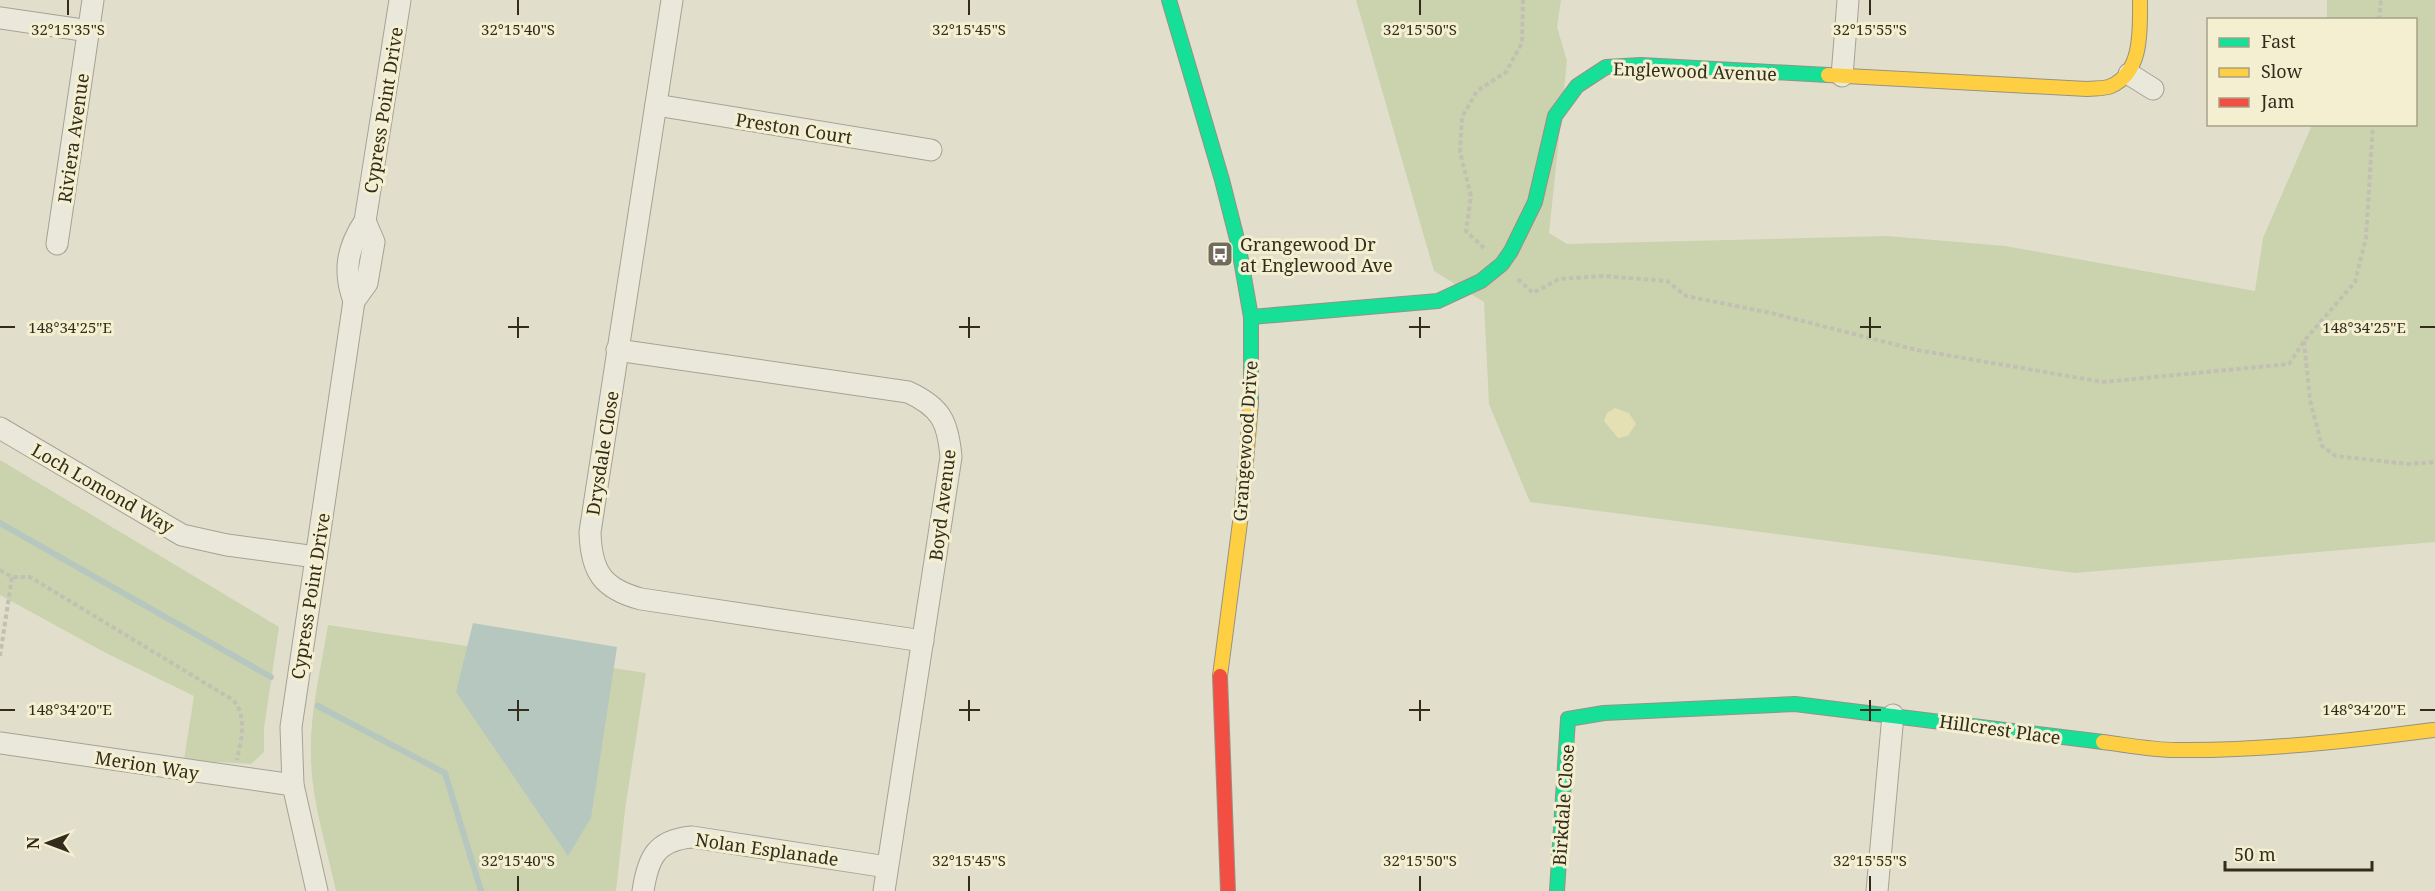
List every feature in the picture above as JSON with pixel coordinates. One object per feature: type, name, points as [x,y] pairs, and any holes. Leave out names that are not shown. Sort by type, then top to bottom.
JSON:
[{"type":"street","name":"Riviera Avenue","points":[[57,244],[93,0]]},
{"type":"street","name":"Cypress Point Drive","points":[[317,891],[293,785],[291,727],[354,301],[346,280],[353,239],[365,221],[400,0]]},
{"type":"street","name":"Drysdale Close","points":[[672,0],[590,532],[590,550],[595,566],[602,579],[612,588],[641,599],[923,641]]},
{"type":"street","name":"Grangewood Drive","points":[[1168,0],[1222,180],[1238,243],[1251,317],[1251,410],[1239,529],[1220,674],[1228,891]]},
{"type":"street","points":[[1842,76],[1848,0]]},
{"type":"street","points":[[2140,0],[2138,52],[2129,74],[2152,89]]},
{"type":"street","points":[[0,18],[89,31]]},
{"type":"street","name":"Englewood Avenue","points":[[1251,317],[1438,302],[1481,280],[1502,264],[1535,202],[1555,116],[1577,86],[1606,68],[1641,65],[2087,89],[2109,86],[2129,74]]},
{"type":"street","name":"Preston Court","points":[[656,105],[932,150]]},
{"type":"street","name":"Boyd Avenue","points":[[617,350],[908,392],[927,400],[942,416],[949,435],[951,458],[884,891]]},
{"type":"street","name":"Loch Lomond Way","points":[[0,428],[182,535],[227,545],[316,557]]},
{"type":"street","name":"Hillcrest Place","points":[[1568,719],[1604,713],[1795,704],[2071,740],[2174,750],[2339,742],[2433,730]]},
{"type":"street","points":[[1877,891],[1893,715]]},
{"type":"street","name":"Birkdale Close","points":[[1557,891],[1568,719]]},
{"type":"street","name":"Merion Way","points":[[0,743],[293,785]]},
{"type":"street","name":"Nolan Esplanade","points":[[643,891],[646,869],[652,856],[663,845],[678,838],[692,837],[887,867]]},
{"type":"path","points":[[1523,0],[1522,44],[1506,72],[1477,92],[1462,117],[1460,152],[1471,196],[1466,231],[1533,294],[1559,279],[1603,276],[1666,281],[1686,296],[1771,312],[1917,350],[2103,382],[2289,363],[2304,341],[2355,282],[2366,238],[2373,126]]},
{"type":"path","points":[[2379,18],[2381,0]]},
{"type":"path","points":[[2304,341],[2310,400],[2322,446],[2336,456],[2408,464],[2435,462]]},
{"type":"path","points":[[0,570],[12,577],[30,577],[233,700],[240,708],[242,718],[234,778]]},
{"type":"path","points":[[0,656],[12,577]]},
{"type":"green space","points":[[1356,0],[1561,0],[1557,27],[1567,61],[1549,233],[1567,244],[1887,236],[2005,246],[2255,291],[2263,238],[2312,126],[2417,126],[2417,18],[2327,18],[2327,0],[2435,0],[2435,542],[2075,573],[1530,502],[1489,404],[1484,302],[1434,271]]},
{"type":"green space","points":[[0,460],[279,627],[264,728],[264,752],[251,764],[184,760],[194,696],[106,653],[0,595]]},
{"type":"green space","points":[[328,625],[646,673],[625,810],[616,891],[336,891],[317,809],[311,759],[314,709]]},
{"type":"sand","points":[[1615,408],[1629,413],[1636,424],[1628,436],[1618,438],[1604,421],[1607,413]]},
{"type":"shaded area","points":[[473,623],[617,647],[591,818],[568,856],[456,692]]},
{"type":"waterway","points":[[0,523],[271,677]]},
{"type":"waterway","points":[[318,706],[445,773],[481,891]]},
{"type":"traffic: fast","points":[[1169,0],[1222,180],[1238,243],[1251,317],[1251,403]]},
{"type":"traffic: fast","points":[[1251,317],[1438,301],[1481,281],[1502,264],[1511,251],[1535,202],[1555,116],[1577,86],[1606,67],[1641,65],[1828,75]]},
{"type":"traffic: fast","points":[[1557,891],[1568,719],[1604,713],[1795,704],[2103,742]]},
{"type":"traffic: slow","points":[[1828,75],[2087,89],[2108,87],[2129,71],[2134,60],[2139,36],[2140,0]]},
{"type":"traffic: slow","points":[[1220,676],[1242,507],[1251,403]]},
{"type":"traffic: slow","points":[[2103,742],[2167,750],[2240,749],[2433,730]]},
{"type":"traffic: jam","points":[[1220,676],[1228,891]]},
{"type":"place","name":"Grangewood Dr at Englewood Ave","points":[[1220,254]]}]
